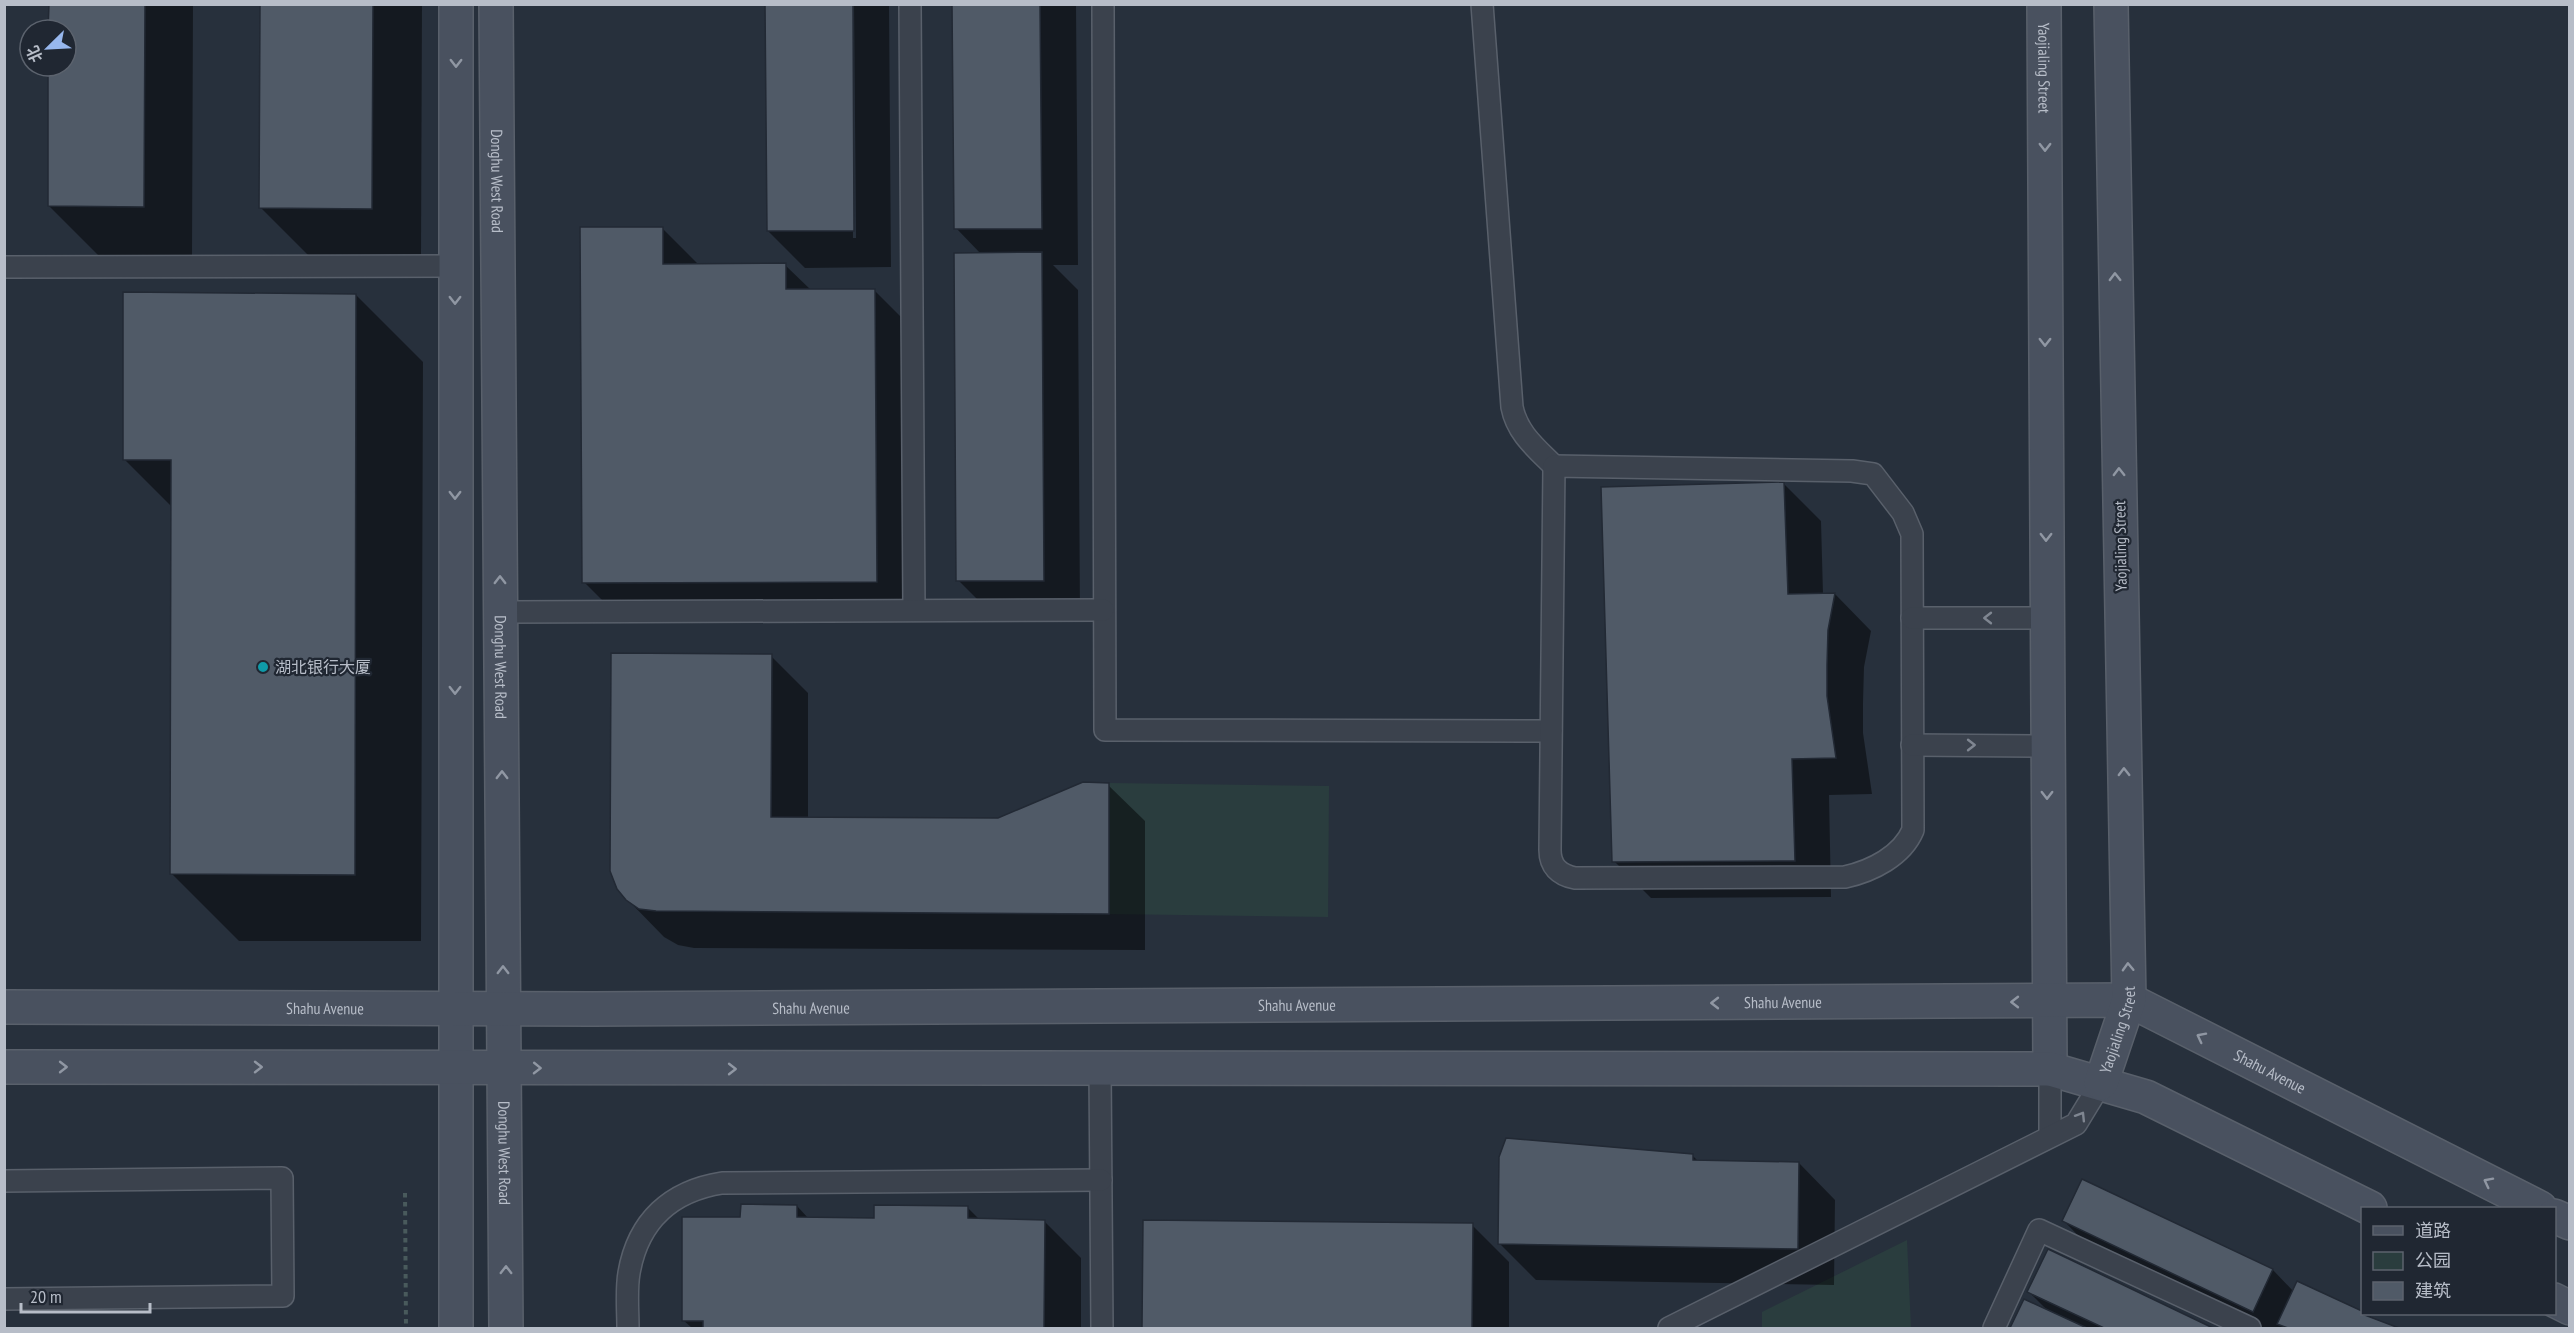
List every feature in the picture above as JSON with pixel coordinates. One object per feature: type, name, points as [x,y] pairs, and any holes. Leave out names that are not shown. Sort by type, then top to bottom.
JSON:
[{"type":"main road","points":[[456,4],[456,1329]]},
{"type":"main road","name":"Donghu West Road","points":[[496,4],[506,1329]]},
{"type":"main road","name":"Yaojialing Street","points":[[2044,4],[2050,1069]]},
{"type":"main road","name":"Yaojialing Street","points":[[2101,1083],[2129,1000],[2111,4]]},
{"type":"main road","name":"Shahu Avenue","points":[[4,1007],[504,1008],[2129,1000],[2536,1207]]},
{"type":"main road","points":[[4,1067],[2050,1069],[2146,1096],[2366,1207]]},
{"type":"main road","points":[[2556,1217],[2570,1223]]},
{"type":"main road","points":[[2556,1301],[2570,1308]]},
{"type":"lane","points":[[910,4],[914,610]]},
{"type":"lane","points":[[1103,4],[1105,730],[1551,731]]},
{"type":"lane","points":[[1482,4],[1512,408],[1515,421],[1525,437],[1554,466],[1852,471],[1873,474],[1903,513],[1912,534],[1913,830],[1906,845],[1866,872],[1845,877],[1575,878],[1560,873],[1553,867],[1550,858],[1554,466]]},
{"type":"lane","points":[[4,267],[455,266]]},
{"type":"lane","points":[[500,612],[1103,610]]},
{"type":"lane","points":[[1912,618],[2046,618]]},
{"type":"lane","points":[[1912,745],[2047,746]]},
{"type":"lane","points":[[1100,1069],[1102,1329]]},
{"type":"lane","points":[[2050,1069],[2050,1136]]},
{"type":"lane","points":[[1669,1329],[2076,1124],[2101,1083]]},
{"type":"lane","points":[[4,1181],[282,1178],[283,1296],[4,1299]]},
{"type":"lane","points":[[628,1329],[628,1273],[636,1245],[648,1225],[664,1206],[680,1194],[700,1186],[1101,1180]]},
{"type":"lane","points":[[1994,1329],[2039,1230],[2250,1329]]},
{"type":"path","points":[[405,1193],[406,1329]]},
{"type":"green space","points":[[1109,783],[1329,786],[1328,917],[1109,914]]},
{"type":"green space","points":[[1907,1240],[1911,1328],[1762,1328],[1762,1312]]},
{"type":"building","points":[[49,4],[145,4],[144,207],[48,206],[48,78],[78,78],[78,18],[48,18]]},
{"type":"building","points":[[260,4],[373,4],[372,209],[259,208]]},
{"type":"building","points":[[765,4],[853,4],[854,231],[767,231]]},
{"type":"building","points":[[952,4],[1040,4],[1042,229],[954,229]]},
{"type":"building","points":[[580,227],[663,227],[663,264],[786,263],[786,289],[875,289],[877,582],[582,583]]},
{"type":"building","points":[[1042,252],[1044,581],[956,581],[954,253]]},
{"type":"building","name":"湖北银行大厦","points":[[123,292],[356,294],[355,875],[170,874],[171,460],[123,460]]},
{"type":"building","points":[[1784,482],[1788,594],[1835,593],[1828,630],[1827,696],[1836,758],[1792,759],[1795,861],[1612,862],[1601,487]]},
{"type":"building","points":[[611,653],[772,654],[771,817],[998,818],[1083,782],[1109,783],[1109,914],[656,911],[639,909],[626,900],[617,889],[610,871]]},
{"type":"building","points":[[1506,1138],[1693,1154],[1693,1160],[1799,1162],[1798,1249],[1498,1244],[1499,1157]]},
{"type":"building","points":[[2082,1179],[2273,1269],[2253,1312],[2062,1221]]},
{"type":"building","points":[[741,1204],[797,1205],[797,1217],[874,1218],[874,1205],[968,1206],[968,1218],[1045,1220],[1044,1328],[703,1328],[703,1321],[682,1321],[682,1217],[740,1217]]},
{"type":"building","points":[[1143,1220],[1473,1223],[1472,1328],[1142,1328]]},
{"type":"building","points":[[2048,1249],[2213,1328],[2104,1328],[2027,1292]]},
{"type":"building","points":[[2297,1281],[2361,1311],[2361,1315],[2399,1328],[2288,1328],[2277,1324]]},
{"type":"building","points":[[2024,1299],[2087,1328],[2010,1328]]},
{"type":"place","name":"湖北银行大厦","points":[[263,667]]}]
